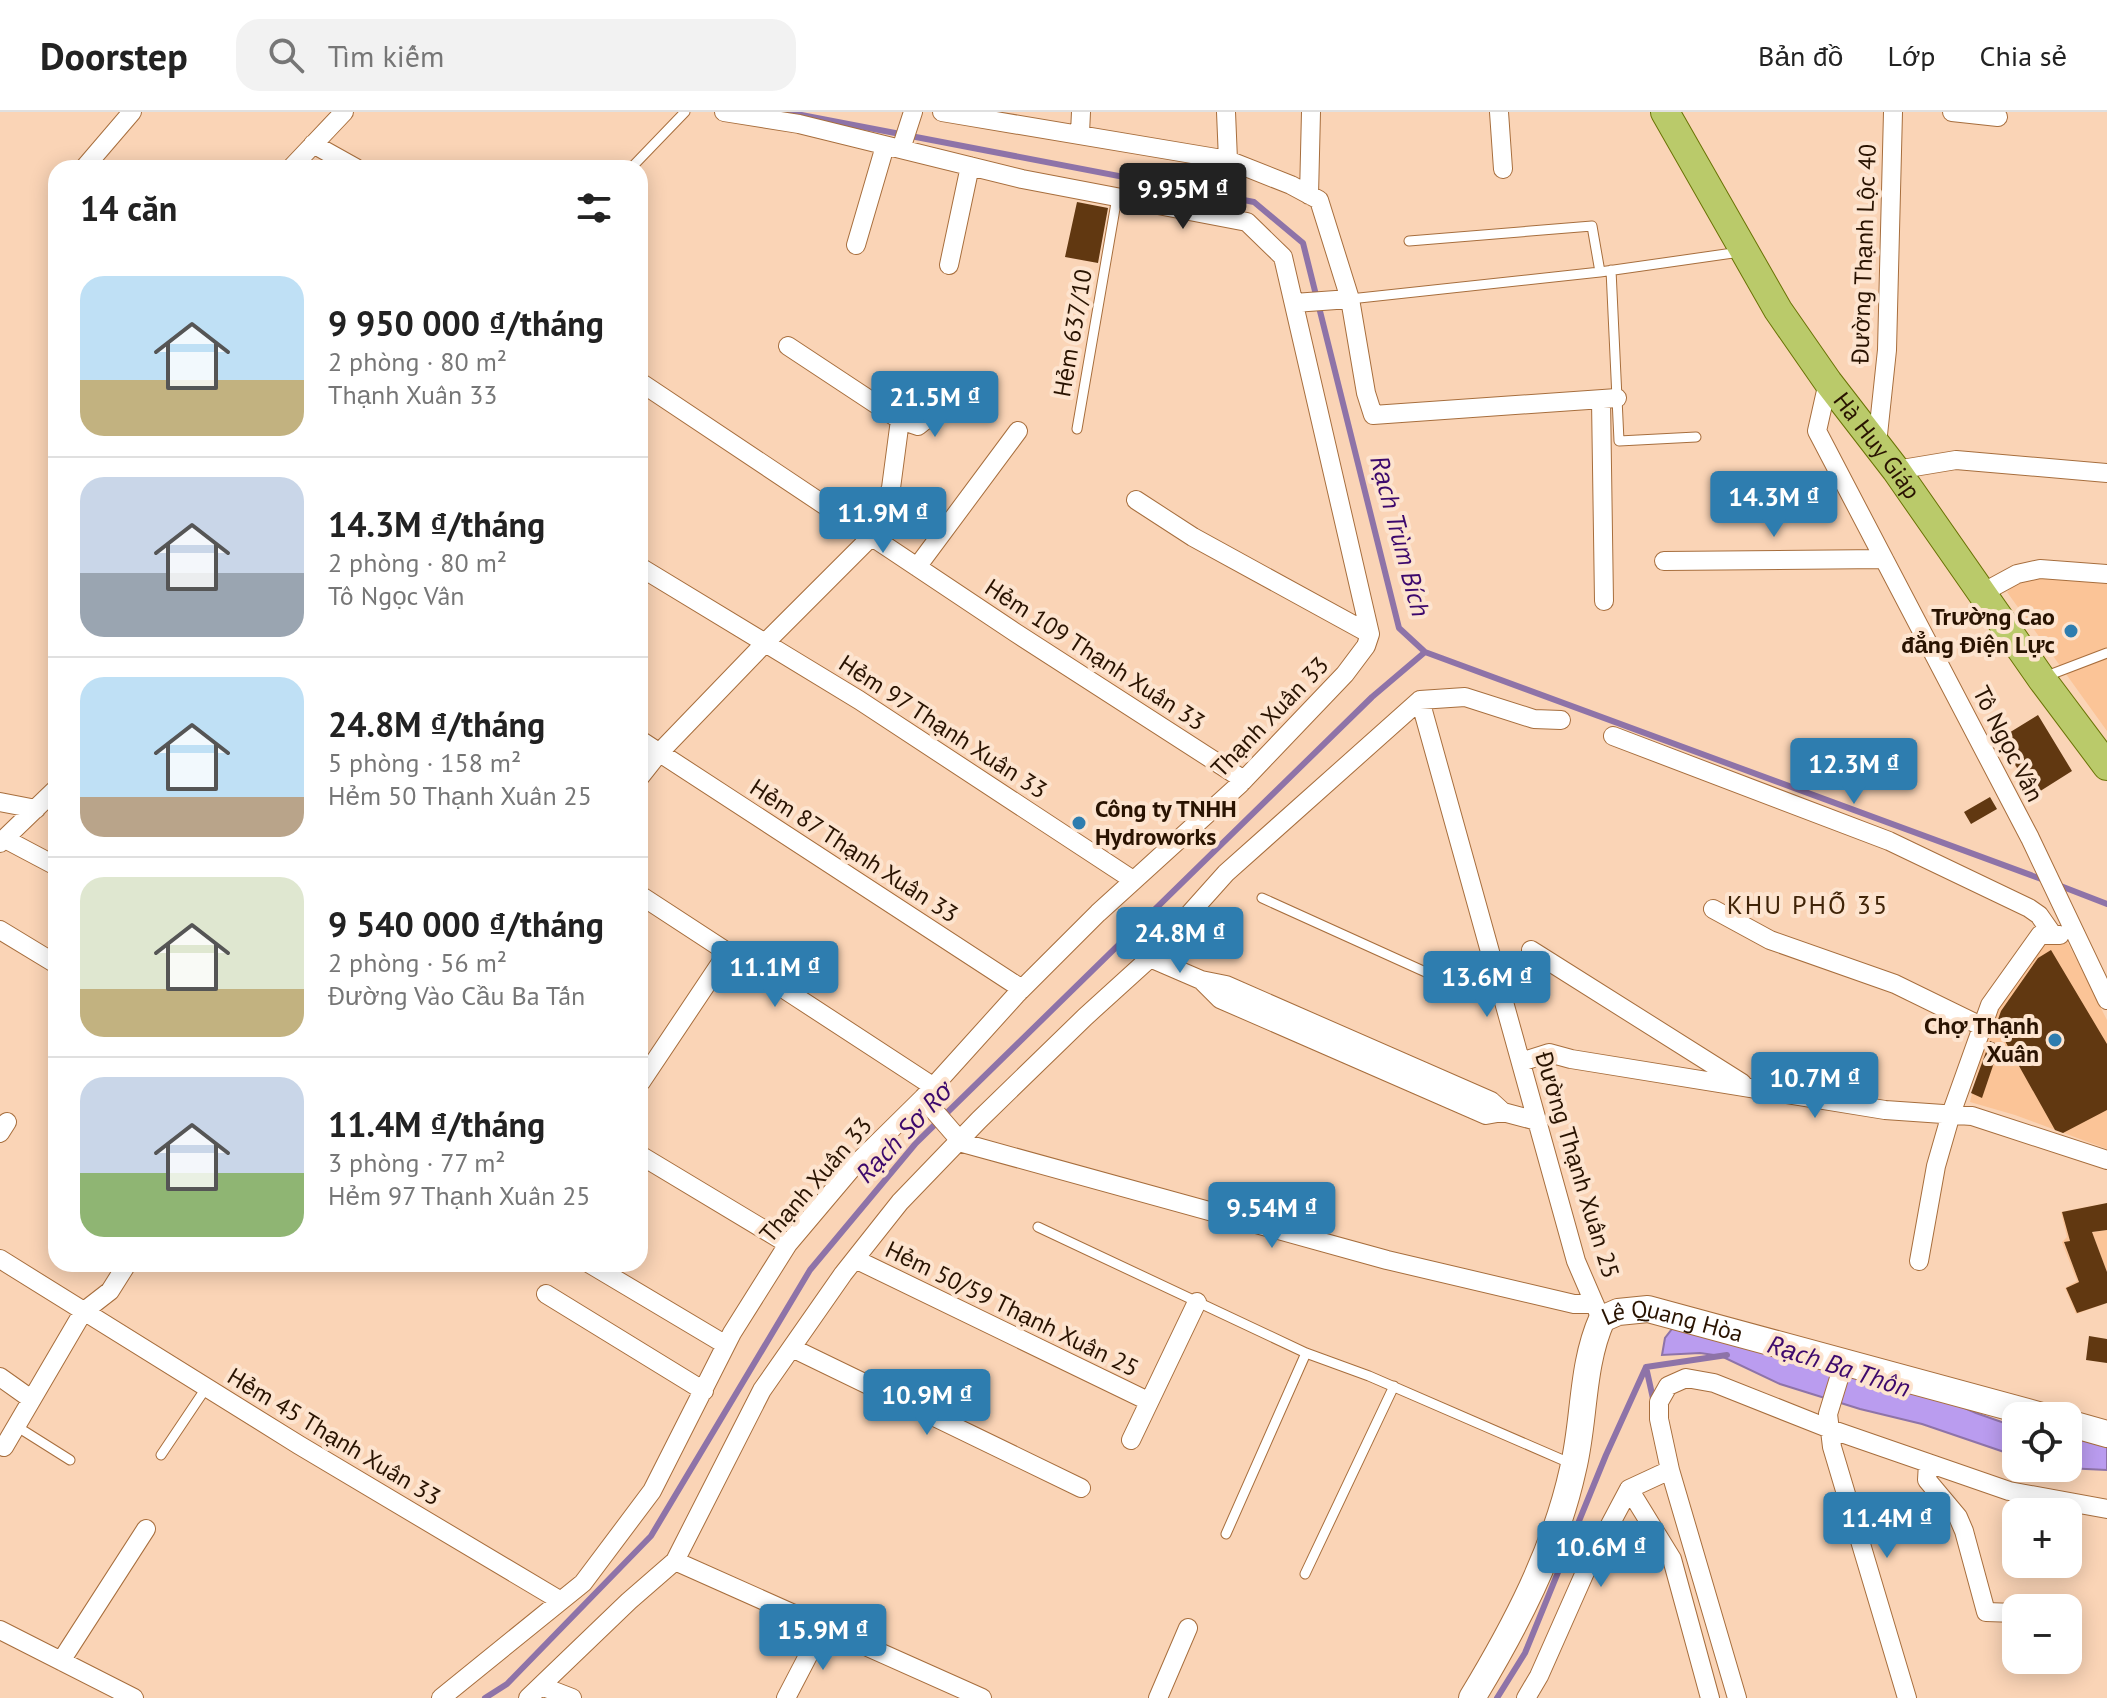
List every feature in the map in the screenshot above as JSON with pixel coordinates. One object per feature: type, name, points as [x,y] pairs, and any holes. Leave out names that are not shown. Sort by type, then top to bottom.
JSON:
[{"type":"main road","name":"Hà Huy Giáp","points":[[1665,112],[1778,310],[2107,766]]},
{"type":"street","points":[[91,160],[132,112]]},
{"type":"street","points":[[298,160],[344,112]]},
{"type":"street","points":[[724,112],[799,124],[970,166],[1247,222],[1283,257],[1370,634]]},
{"type":"street","points":[[856,245],[893,147],[913,112]]},
{"type":"street","points":[[942,112],[988,116],[1228,160],[1319,200],[1350,299],[1366,393],[1373,415],[1609,399],[1604,601]]},
{"type":"street","points":[[1080,133],[1081,112]]},
{"type":"street","points":[[1226,112],[1228,160]]},
{"type":"street","points":[[1309,195],[1311,112]]},
{"type":"street","points":[[1499,112],[1503,169]]},
{"type":"street","name":"Đường Thạnh Lộc 40","points":[[1877,444],[1887,350],[1893,112]]},
{"type":"street","points":[[1952,112],[1998,117]]},
{"type":"street","points":[[313,144],[342,160]]},
{"type":"street","points":[[949,265],[970,166]]},
{"type":"street","points":[[1294,303],[1350,299]]},
{"type":"street","points":[[788,346],[900,420],[918,426],[957,395]]},
{"type":"street","name":"Tô Ngọc Vân","points":[[1828,382],[1817,431],[2030,838],[2107,1000]]},
{"type":"street","name":"Hẻm 109 Thạnh Xuân 33","points":[[648,387],[1244,780]]},
{"type":"street","points":[[648,767],[871,537],[891,488],[900,420]]},
{"type":"street","points":[[917,567],[1018,431]]},
{"type":"street","points":[[1896,470],[1956,460],[2107,473]]},
{"type":"street","points":[[1136,500],[1193,537],[1370,634]]},
{"type":"street","points":[[1664,561],[1884,559]]},
{"type":"street","points":[[1982,593],[2017,574],[2040,569],[2107,574]]},
{"type":"street","name":"Hẻm 97 Thạnh Xuân 33","points":[[648,572],[766,642],[1133,880]]},
{"type":"street","name":"Thạnh Xuân 33","points":[[441,1698],[583,1583],[652,1491],[726,1345],[788,1244],[853,1167],[928,1092],[1022,989],[1133,880],[1244,780],[1345,674],[1366,646],[1370,634]]},
{"type":"street","points":[[534,1692],[675,1561],[762,1390],[855,1259],[900,1202],[1074,1027],[1150,958],[1226,873],[1420,700],[1465,697],[1534,719],[1561,720]]},
{"type":"street","name":"Đường Thạnh Xuân 25","points":[[1420,700],[1576,1261],[1598,1312]]},
{"type":"street","points":[[1613,736],[1889,841],[2029,908],[2039,915],[2053,935]]},
{"type":"street","name":"Hẻm 87 Thạnh Xuân 33","points":[[648,745],[1022,989]]},
{"type":"street","points":[[48,797],[2,841],[48,862]]},
{"type":"street","points":[[0,802],[36,809]]},
{"type":"street","points":[[648,900],[728,952],[928,1092],[959,1142],[1387,1260],[1598,1312]]},
{"type":"street","points":[[1713,909],[1770,940],[1895,984],[1983,1027]]},
{"type":"street","points":[[1919,1261],[1936,1166],[1990,1005],[2040,935],[2053,935],[2071,927]]},
{"type":"street","points":[[0,930],[48,959]]},
{"type":"street","points":[[1531,950],[1750,1088]]},
{"type":"street","points":[[648,1072],[728,952]]},
{"type":"street","points":[[1150,958],[1201,980],[1226,985],[1435,1076],[1491,1101],[1503,1112],[1537,1121]]},
{"type":"street","points":[[1521,1062],[1549,1053],[1885,1110],[1972,1116],[2107,1160]]},
{"type":"street","points":[[648,1160],[788,1244]]},
{"type":"street","name":"Hẻm 45 Thạnh Xuân 33","points":[[0,1259],[206,1388],[561,1601]]},
{"type":"street","name":"Hẻm 50/59 Thạnh Xuân 25","points":[[855,1259],[1148,1401]]},
{"type":"street","points":[[4,1447],[83,1312],[110,1291],[122,1272]]},
{"type":"street","points":[[603,1272],[726,1345]]},
{"type":"street","points":[[546,1294],[704,1391]]},
{"type":"street","points":[[1131,1440],[1197,1302]]},
{"type":"street","name":"Lê Quang Hòa","points":[[1472,1698],[1493,1663],[1558,1528],[1574,1465],[1598,1312],[1648,1309],[1842,1367],[2002,1406]]},
{"type":"street","points":[[792,1348],[1081,1488]]},
{"type":"street","points":[[1842,1367],[1829,1421],[1844,1491],[1907,1698]]},
{"type":"street","points":[[0,1377],[31,1399]]},
{"type":"street","points":[[1737,1698],[1670,1470],[1659,1419],[1659,1402],[1668,1386],[1686,1378],[1714,1383],[1829,1421],[1928,1463],[2009,1491],[2107,1509]]},
{"type":"street","points":[[2082,1427],[2107,1434]]},
{"type":"street","points":[[1928,1463],[1927,1480],[1958,1517],[1964,1531],[1986,1612],[2002,1613]]},
{"type":"street","points":[[1526,1698],[1539,1676],[1586,1570],[1629,1489],[1670,1470]]},
{"type":"street","points":[[1629,1489],[1672,1559],[1710,1698]]},
{"type":"street","points":[[61,1661],[146,1529]]},
{"type":"street","points":[[675,1561],[823,1627],[942,1690],[982,1698]]},
{"type":"street","points":[[786,1698],[823,1627]]},
{"type":"street","points":[[1158,1698],[1188,1628]]},
{"type":"street","points":[[0,1630],[134,1698]]},
{"type":"street","points":[[534,1692],[572,1698]]},
{"type":"lane","points":[[639,160],[685,112]]},
{"type":"lane","name":"Hẻm 637/10","points":[[1077,429],[1117,197]]},
{"type":"lane","points":[[1409,241],[1592,226],[1600,272]]},
{"type":"lane","points":[[1350,299],[1600,272],[1745,251]]},
{"type":"lane","points":[[1611,270],[1609,399],[1619,441],[1696,437]]},
{"type":"lane","points":[[2041,678],[2107,653]]},
{"type":"lane","points":[[1262,898],[1463,989],[1503,998]]},
{"type":"lane","points":[[1038,1227],[1306,1353],[1394,1386],[1574,1465]]},
{"type":"lane","points":[[1226,1534],[1306,1353]]},
{"type":"lane","points":[[1305,1574],[1394,1386]]},
{"type":"lane","points":[[161,1455],[206,1388]]},
{"type":"lane","points":[[16,1426],[70,1460]]},
{"type":"shaded area","name":"Trường Cao đẳng Điện Lực","points":[[2027,573],[2107,579],[2107,731],[2007,592]]},
{"type":"shaded area","name":"Chợ Thạnh Xuân","points":[[2033,941],[2067,941],[2107,1020],[2107,1149],[1970,1102],[1990,1021]]},
{"type":"shaded area","points":[[2107,1202],[2063,1212],[2069,1236],[2107,1230],[2107,1272],[2093,1235],[2064,1243],[2079,1282],[2067,1288],[2078,1312],[2107,1303],[2076,1314],[2065,1288],[2077,1281],[2062,1242],[2067,1237],[2061,1212]]},
{"type":"shaded area","points":[[1691,1327],[1930,1393],[2002,1422],[2002,1451],[1922,1424],[1780,1384],[1721,1356],[1700,1353],[1662,1355],[1665,1338],[1672,1329]]},
{"type":"shaded area","points":[[2082,1440],[2107,1444],[2107,1470],[2082,1469]]},
{"type":"building","points":[[1077,202],[1108,208],[1098,263],[1065,257]]},
{"type":"building","points":[[2038,715],[2072,771],[2034,795],[1999,739]]},
{"type":"building","points":[[1990,797],[1997,809],[1971,824],[1964,812]]},
{"type":"building","name":"Chợ Thạnh Xuân","points":[[2051,950],[2107,1044],[2107,1110],[2063,1133],[2055,1130],[1996,1025],[2001,1011],[2038,958]]},
{"type":"building","points":[[1990,1041],[2000,1045],[1982,1098],[1971,1093]]},
{"type":"building","points":[[2107,1203],[2107,1230],[2092,1232],[2107,1272],[2107,1303],[2077,1313],[2066,1288],[2079,1282],[2064,1242],[2070,1241],[2062,1212]]},
{"type":"building","points":[[2089,1336],[2107,1339],[2107,1363],[2086,1360]]},
{"type":"waterway","name":"Rạch Trùm Bích","points":[[786,112],[1254,202],[1303,243],[1399,628],[1425,652],[2044,880]]},
{"type":"waterway","name":"Rạch Sơ Rơ","points":[[485,1698],[507,1684],[651,1536],[810,1270],[916,1143],[1372,697],[1425,652]]},
{"type":"waterway","name":"Rạch Trùm Bích","points":[[2058,885],[2107,904]]},
{"type":"waterway","name":"Rạch Ba Thôn","points":[[1646,1367],[1727,1355]]},
{"type":"waterway","points":[[1646,1367],[1654,1403]]},
{"type":"waterway","points":[[1497,1698],[1525,1653],[1606,1455],[1646,1367]]},
{"type":"place","name":"Trường Cao đẳng Điện Lực","points":[[2071,631]]},
{"type":"place","name":"Công ty TNHH Hydroworks","points":[[1079,823]]},
{"type":"place","name":"Chợ Thạnh Xuân","points":[[2055,1040]]},
{"type":"district","name":"KHU PHỐ 35","points":[[1808,905]]}]
